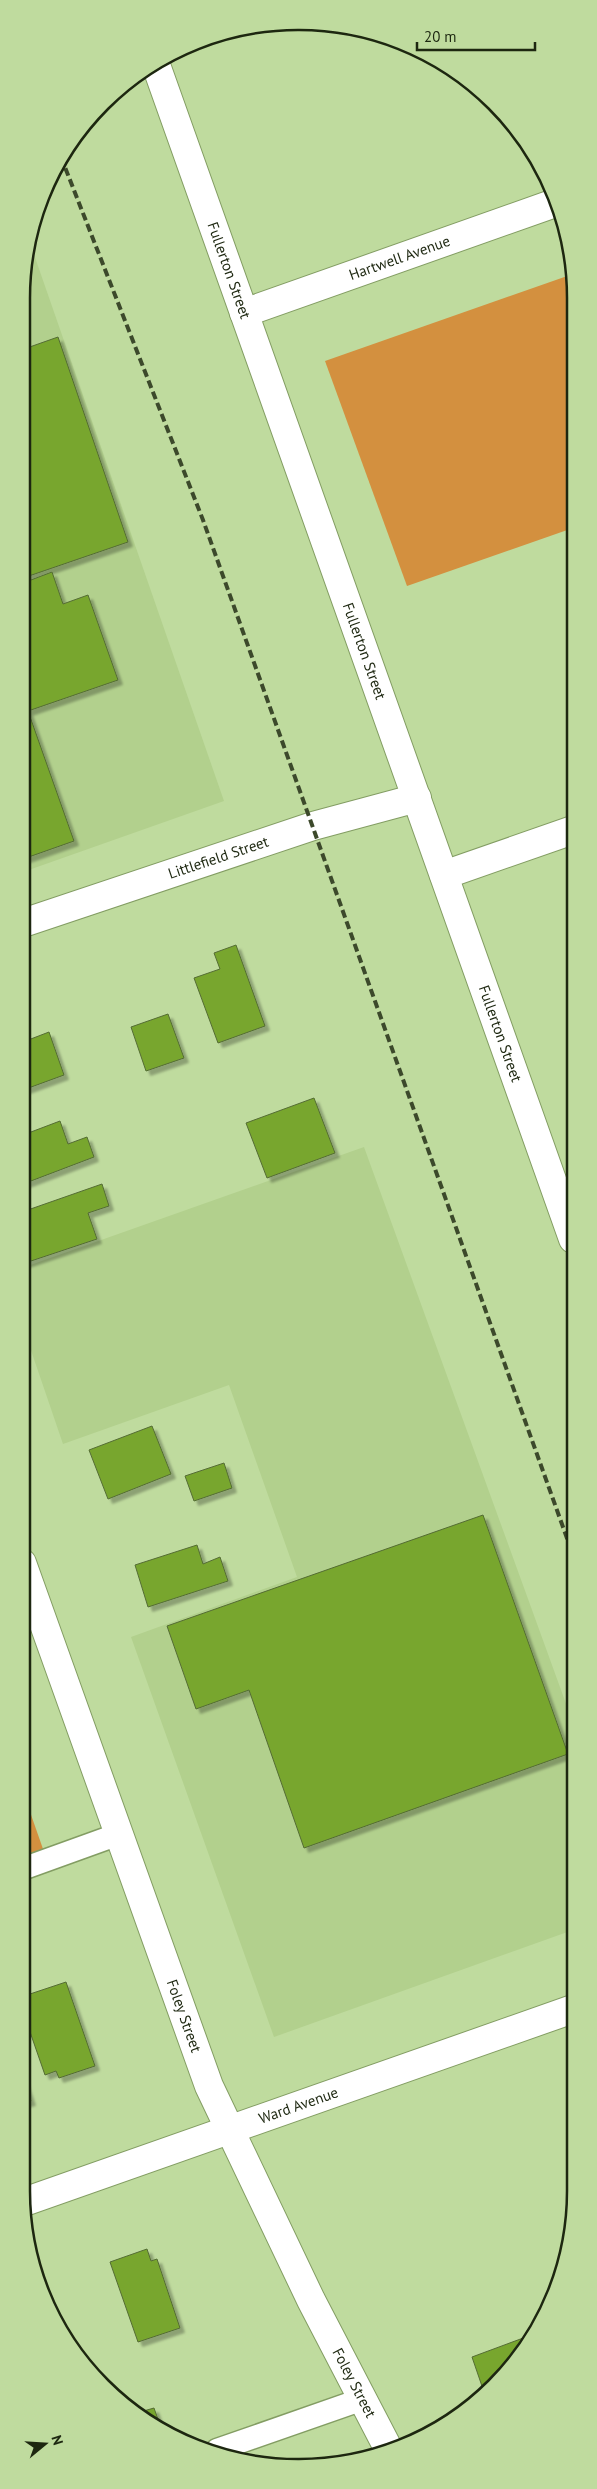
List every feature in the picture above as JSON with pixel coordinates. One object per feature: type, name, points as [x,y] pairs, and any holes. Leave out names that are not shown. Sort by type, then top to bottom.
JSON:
[{"type":"street","name":"Fullerton Street","points":[[158,70],[567,1221]]},
{"type":"street","name":"Hartwell Avenue","points":[[244,313],[550,205]]},
{"type":"street","name":"Littlefield Street","points":[[30,921],[313,826],[417,798]]},
{"type":"street","points":[[444,875],[567,832]]},
{"type":"street","name":"Foley Street","points":[[30,1585],[209,2086],[311,2300],[386,2445]]},
{"type":"street","name":"Ward Avenue","points":[[31,2200],[567,2011]]},
{"type":"lane","points":[[30,1866],[119,1834]]},
{"type":"lane","points":[[223,2448],[364,2399]]},
{"type":"shaded area","points":[[34,254],[224,801],[30,870],[30,298]]},
{"type":"shaded area","points":[[566,277],[567,530],[407,586],[325,361]]},
{"type":"shaded area","points":[[364,1147],[567,1706],[567,1932],[274,2037],[131,1637],[297,1577],[229,1385],[63,1444],[30,1347],[30,1265]]},
{"type":"shaded area","points":[[30,1812],[43,1849],[30,1854]]},
{"type":"building","points":[[58,337],[128,542],[30,576],[30,347]]},
{"type":"building","points":[[52,572],[63,604],[88,595],[118,680],[30,710],[30,580]]},
{"type":"building","points":[[30,717],[74,841],[30,857]]},
{"type":"building","points":[[236,945],[265,1026],[218,1043],[194,978],[220,969],[214,953]]},
{"type":"building","points":[[168,1014],[184,1058],[146,1071],[131,1027]]},
{"type":"building","points":[[49,1032],[64,1075],[30,1087],[30,1039]]},
{"type":"building","points":[[314,1098],[335,1153],[267,1178],[246,1123]]},
{"type":"building","points":[[60,1121],[68,1144],[87,1137],[94,1157],[30,1181],[30,1132]]},
{"type":"building","points":[[102,1184],[109,1206],[88,1213],[97,1239],[30,1261],[30,1209]]},
{"type":"building","points":[[152,1426],[171,1474],[108,1499],[89,1450]]},
{"type":"building","points":[[224,1463],[232,1488],[194,1501],[185,1476]]},
{"type":"building","points":[[483,1515],[567,1754],[304,1848],[249,1690],[196,1709],[167,1626]]},
{"type":"building","points":[[197,1545],[203,1564],[220,1557],[228,1581],[148,1607],[135,1565]]},
{"type":"building","points":[[66,1982],[95,2066],[59,2078],[56,2071],[45,2075],[30,2032],[30,1994]]},
{"type":"building","points":[[147,2249],[151,2261],[157,2259],[180,2328],[138,2342],[110,2262]]},
{"type":"building","points":[[523,2338],[500,2368],[482,2386],[472,2357]]},
{"type":"building","points":[[154,2408],[158,2419],[149,2414],[144,2411]]},
{"type":"railway","points":[[65,167],[203,520],[567,1538]]}]
